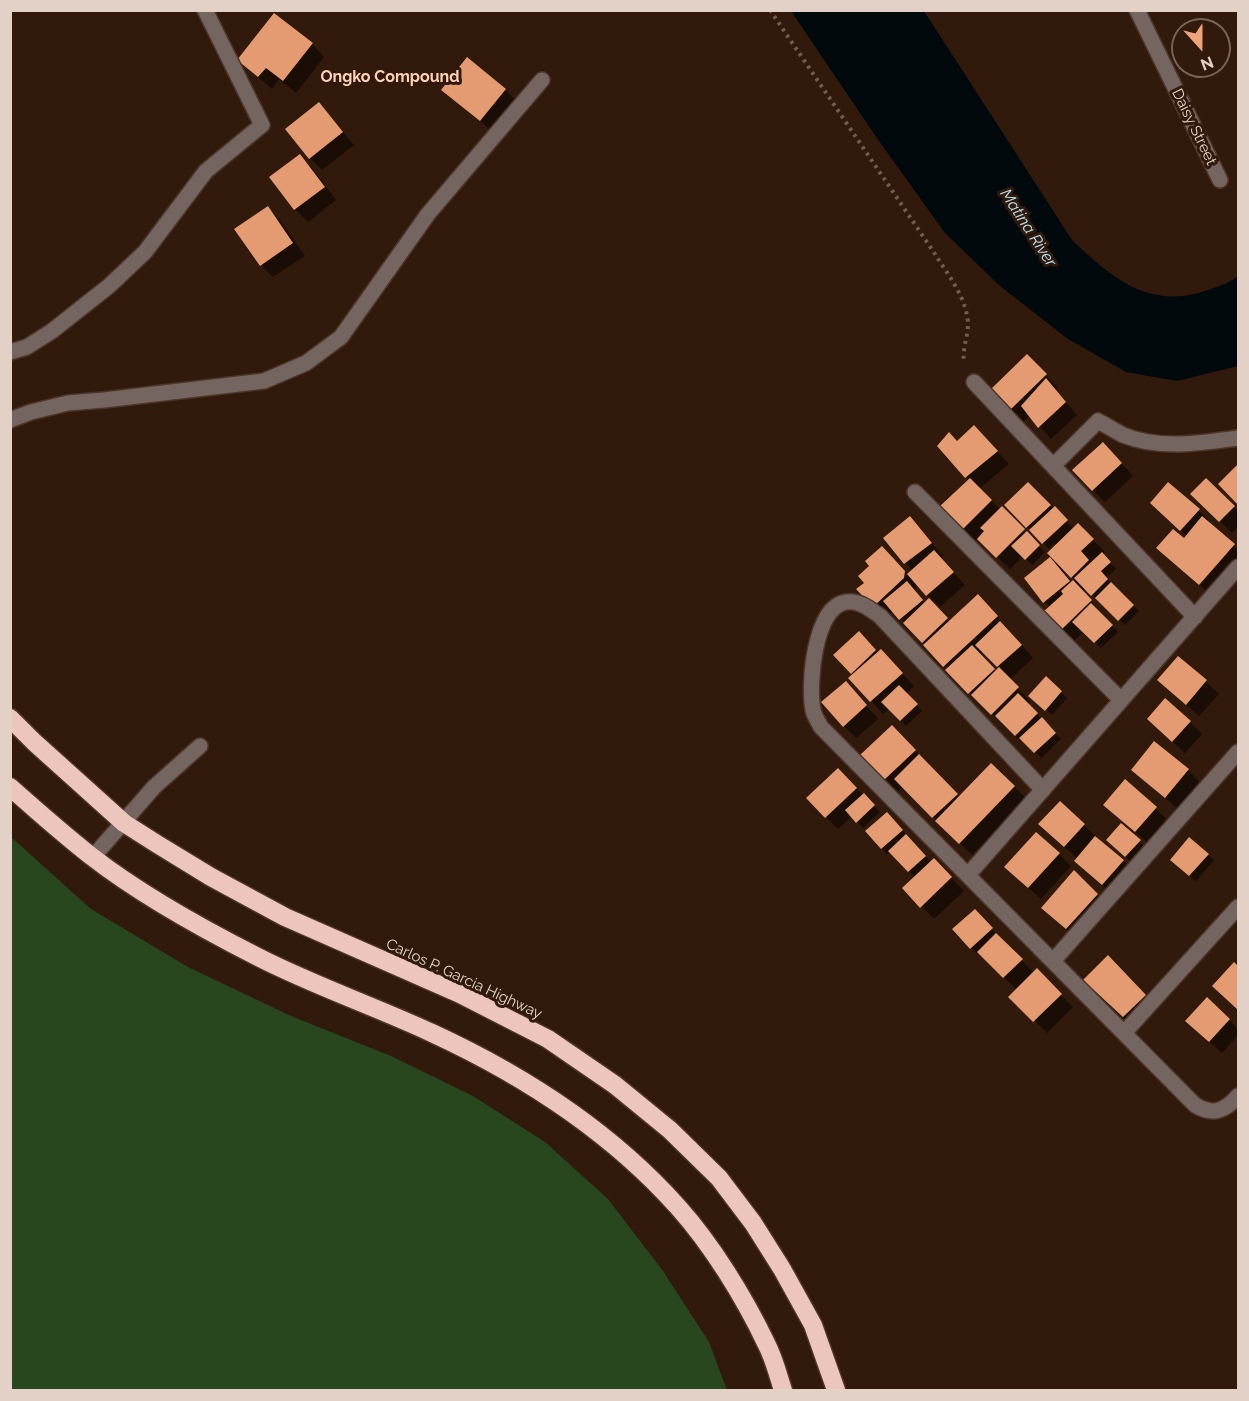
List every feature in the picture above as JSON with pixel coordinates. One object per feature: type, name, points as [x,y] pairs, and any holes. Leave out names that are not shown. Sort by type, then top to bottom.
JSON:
[{"type":"highway","name":"Carlos P. Garcia Highway","points":[[10,718],[124,823],[211,877],[285,917],[460,994],[548,1039],[615,1085],[670,1130],[719,1178],[753,1223],[813,1325],[836,1390]]},
{"type":"highway","points":[[10,787],[93,857],[182,915],[257,957],[433,1033],[517,1076],[581,1121],[641,1170],[679,1208],[710,1249],[767,1344],[783,1390]]},
{"type":"street","points":[[10,352],[27,347],[52,331],[109,286],[145,252],[207,171],[262,125],[205,10]]},
{"type":"street","name":"Daisy Street","points":[[1137,10],[1220,180]]},
{"type":"street","points":[[10,420],[68,403],[264,381],[306,363],[341,337],[428,214],[542,80]]},
{"type":"street","points":[[974,382],[1195,617]]},
{"type":"street","points":[[1053,466],[1098,421],[1123,435],[1148,442],[1184,445],[1239,438]]},
{"type":"street","points":[[915,492],[1121,700]]},
{"type":"street","points":[[968,875],[1239,567]]},
{"type":"street","points":[[1043,790],[880,616],[861,603],[848,601],[837,604],[828,614],[814,657],[811,690],[813,713],[821,727],[1195,1105],[1205,1111],[1216,1112],[1226,1109],[1239,1096]]},
{"type":"street","points":[[93,857],[154,787],[200,746]]},
{"type":"street","points":[[1053,962],[1239,752]]},
{"type":"street","points":[[1124,1033],[1239,907]]},
{"type":"path","points":[[771,10],[935,254],[959,294],[966,311],[968,325],[963,359],[968,374],[974,382]]},
{"type":"green space","points":[[11,837],[91,909],[188,967],[291,1016],[391,1056],[473,1096],[545,1142],[608,1199],[663,1271],[709,1342],[727,1390],[11,1390]]},
{"type":"water","name":"Matina River","points":[[791,11],[924,11],[1072,240],[1101,266],[1132,286],[1148,293],[1166,296],[1185,296],[1205,291],[1238,276],[1238,366],[1177,381],[1126,372],[1068,339],[1000,286],[945,233]]},
{"type":"building","points":[[274,13],[313,43],[283,81],[266,68],[258,77],[237,60]]},
{"type":"building","points":[[467,57],[506,89],[480,121],[441,90]]},
{"type":"building","points":[[319,102],[343,132],[309,159],[285,129]]},
{"type":"building","points":[[300,154],[325,187],[294,210],[269,177]]},
{"type":"building","points":[[268,206],[293,243],[260,266],[234,229]]},
{"type":"building","points":[[1027,354],[1047,374],[1009,411],[989,391]]},
{"type":"building","points":[[1046,378],[1066,402],[1038,428],[1021,406]]},
{"type":"building","points":[[974,425],[998,451],[965,478],[937,446],[949,432],[957,441]]},
{"type":"building","points":[[1103,442],[1122,463],[1092,491],[1072,470]]},
{"type":"building","points":[[1238,464],[1238,505],[1218,484]]},
{"type":"building","points":[[970,478],[992,500],[962,530],[939,507]]},
{"type":"building","points":[[1206,478],[1235,506],[1219,522],[1190,494]]},
{"type":"building","points":[[1028,482],[1051,505],[1026,528],[1004,505]]},
{"type":"building","points":[[1168,482],[1200,509],[1180,531],[1150,503]]},
{"type":"building","points":[[1002,506],[1025,529],[996,558],[977,539],[984,531],[980,528]]},
{"type":"building","points":[[1055,506],[1068,520],[1042,544],[1029,530]]},
{"type":"building","points":[[910,516],[932,543],[904,564],[883,538]]},
{"type":"building","points":[[1202,516],[1235,544],[1199,585],[1156,548],[1173,529],[1184,538]]},
{"type":"building","points":[[1078,523],[1094,539],[1081,551],[1089,560],[1071,578],[1047,553]]},
{"type":"building","points":[[1027,531],[1040,545],[1025,560],[1011,546]]},
{"type":"building","points":[[882,546],[905,571],[904,578],[873,607],[856,589],[864,583],[858,576],[869,566],[865,561]]},
{"type":"building","points":[[934,550],[954,572],[926,596],[907,574]]},
{"type":"building","points":[[1102,552],[1111,562],[1101,571],[1108,579],[1091,596],[1074,578]]},
{"type":"building","points":[[1050,557],[1070,581],[1043,603],[1024,578]]},
{"type":"building","points":[[1073,580],[1092,600],[1060,631],[1043,612],[1063,594],[1061,591]]},
{"type":"building","points":[[907,581],[923,600],[899,620],[883,601]]},
{"type":"building","points":[[1111,582],[1134,605],[1118,621],[1095,598]]},
{"type":"building","points":[[978,594],[998,616],[943,667],[923,645]]},
{"type":"building","points":[[929,598],[948,618],[922,643],[903,623]]},
{"type":"building","points":[[1091,603],[1113,625],[1094,643],[1072,622]]},
{"type":"building","points":[[1000,621],[1022,645],[997,667],[975,645]]},
{"type":"building","points":[[859,631],[876,650],[851,674],[833,655]]},
{"type":"building","points":[[972,645],[995,669],[968,694],[945,670]]},
{"type":"building","points":[[881,649],[903,673],[870,702],[848,678]]},
{"type":"building","points":[[1178,656],[1207,680],[1186,705],[1157,680]]},
{"type":"building","points":[[999,667],[1019,687],[991,715],[971,695]]},
{"type":"building","points":[[1046,676],[1062,691],[1045,711],[1028,696]]},
{"type":"building","points":[[846,681],[867,705],[843,727],[821,702]]},
{"type":"building","points":[[899,685],[918,704],[900,721],[881,702]]},
{"type":"building","points":[[1018,693],[1038,713],[1015,736],[995,716]]},
{"type":"building","points":[[1165,698],[1191,721],[1172,742],[1147,719]]},
{"type":"building","points":[[1042,717],[1056,733],[1034,753],[1019,738]]},
{"type":"building","points":[[892,725],[916,750],[884,780],[860,755]]},
{"type":"building","points":[[1154,741],[1189,769],[1165,798],[1131,770]]},
{"type":"building","points":[[919,754],[958,794],[932,818],[894,779]]},
{"type":"building","points":[[991,763],[1015,786],[959,844],[935,821]]},
{"type":"building","points":[[838,768],[857,788],[825,818],[806,798]]},
{"type":"building","points":[[1125,779],[1157,807],[1135,832],[1103,805]]},
{"type":"building","points":[[864,793],[875,805],[856,823],[845,810]]},
{"type":"building","points":[[1060,801],[1085,824],[1064,847],[1038,824]]},
{"type":"building","points":[[887,812],[903,830],[881,849],[865,831]]},
{"type":"building","points":[[1121,823],[1141,840],[1125,857],[1106,840]]},
{"type":"building","points":[[1036,832],[1060,853],[1028,888],[1004,867]]},
{"type":"building","points":[[906,834],[926,856],[908,872],[888,851]]},
{"type":"building","points":[[1095,836],[1124,860],[1102,885],[1074,861]]},
{"type":"building","points":[[1189,837],[1209,854],[1189,876],[1170,860]]},
{"type":"building","points":[[934,858],[952,877],[920,908],[902,888]]},
{"type":"building","points":[[1074,870],[1098,894],[1066,929],[1041,908]]},
{"type":"building","points":[[975,909],[993,928],[970,949],[952,929]]},
{"type":"building","points":[[996,933],[1023,959],[1003,978],[977,952]]},
{"type":"building","points":[[1108,955],[1146,995],[1123,1017],[1083,980]]},
{"type":"building","points":[[1234,962],[1238,966],[1238,1010],[1212,986]]},
{"type":"building","points":[[1037,968],[1062,994],[1033,1022],[1008,997]]},
{"type":"building","points":[[1207,997],[1230,1019],[1209,1042],[1185,1021]]},
{"type":"district","name":"Ongko Compound","points":[[390,77]]}]
